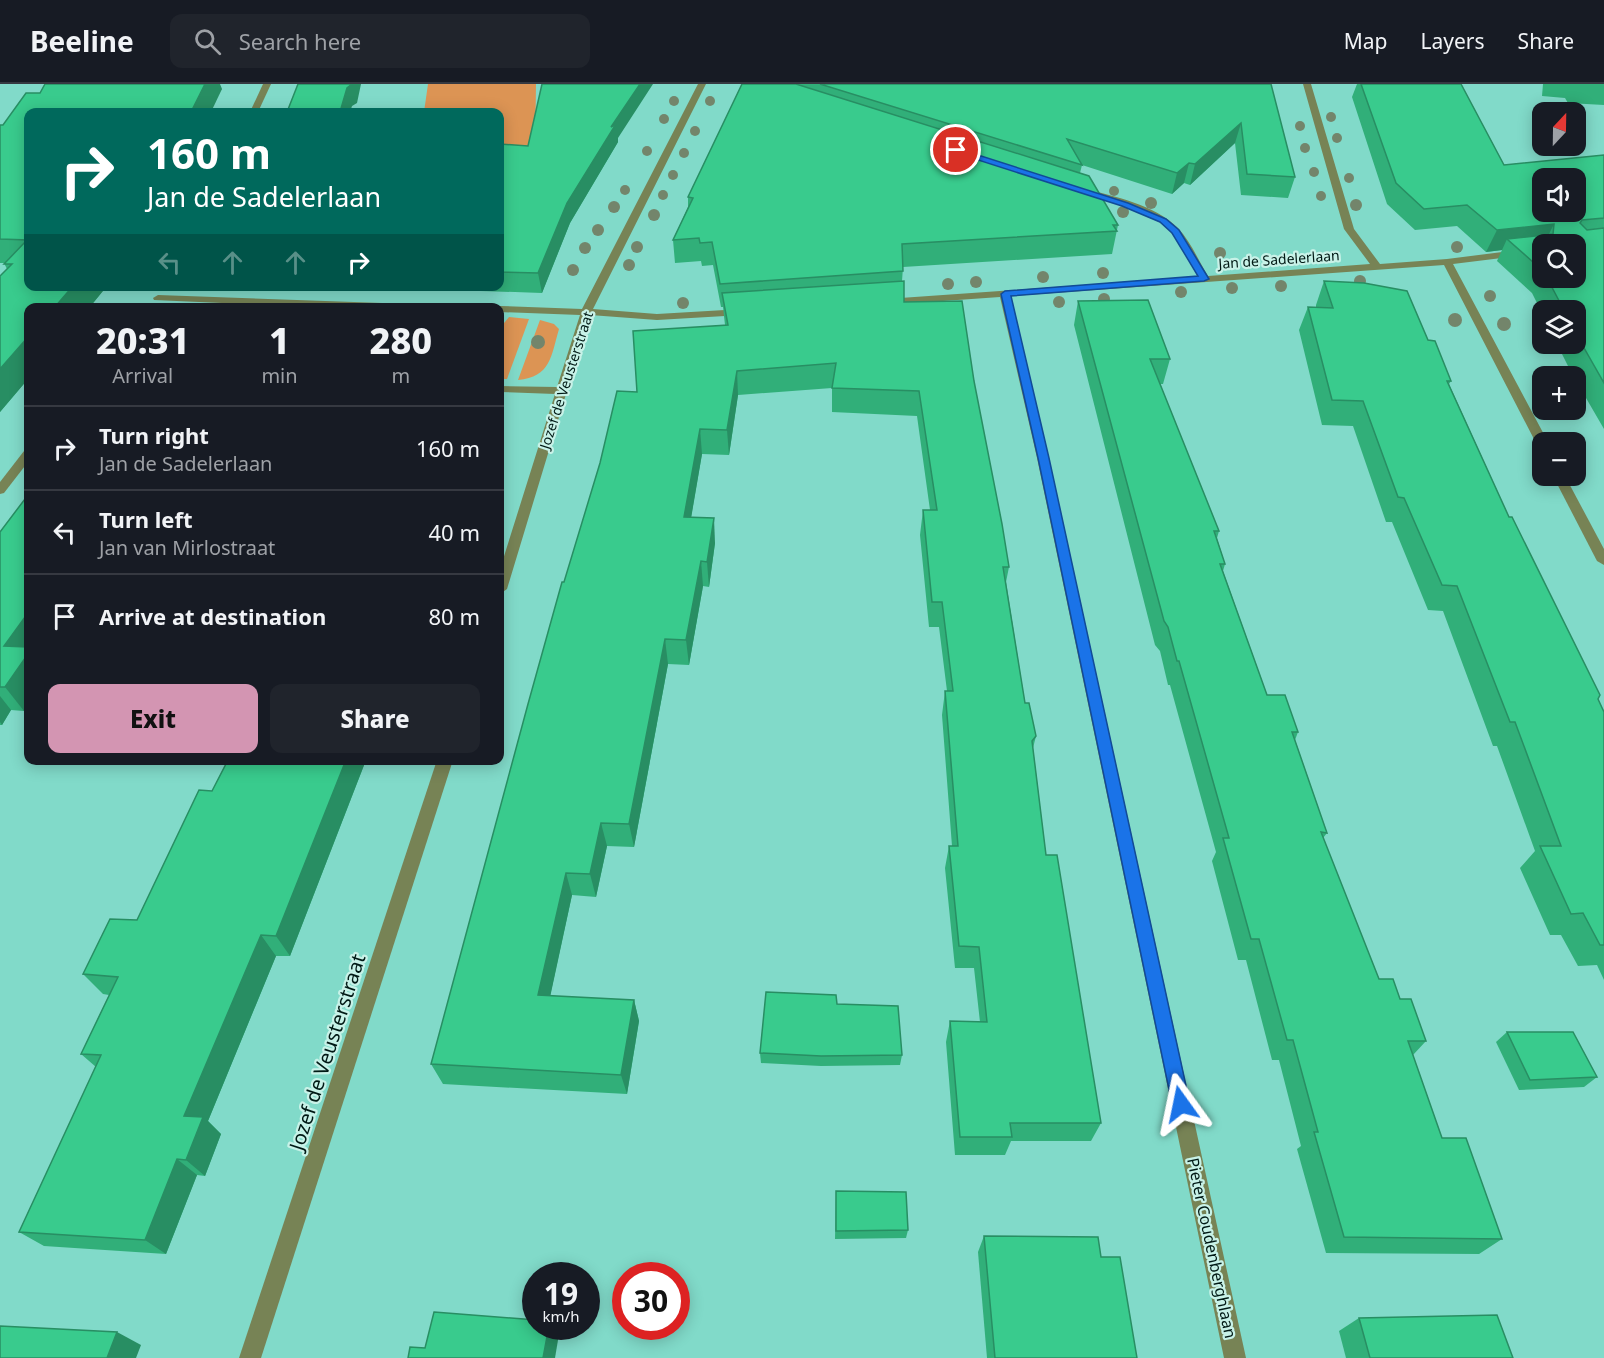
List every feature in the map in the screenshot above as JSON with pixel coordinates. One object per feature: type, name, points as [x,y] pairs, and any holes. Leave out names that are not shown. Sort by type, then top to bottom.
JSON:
[{"type":"street","points":[[256,108],[267,84]]},
{"type":"street","name":"Jozef de Veusterstraat","points":[[504,576],[586,312],[702,84]]},
{"type":"street","points":[[1307,84],[1349,229],[1377,267]]},
{"type":"street","points":[[1070,187],[1125,205],[1163,221],[1176,232],[1204,279]]},
{"type":"street","name":"Jan de Sadelerlaan","points":[[878,302],[1447,262],[1532,251]]},
{"type":"street","points":[[1447,262],[1536,432]]},
{"type":"street","points":[[154,303],[162,291]]},
{"type":"street","name":"Pieter Coudenberghlaan","points":[[1005,294],[1046,470],[1235,1358]]},
{"type":"street","points":[[158,298],[298,303]]},
{"type":"street","points":[[504,309],[657,317],[750,311]]},
{"type":"street","points":[[504,389],[562,392]]},
{"type":"street","points":[[0,490],[24,459]]},
{"type":"street","points":[[1564,486],[1604,561]]},
{"type":"street","points":[[1589,534],[1604,535]]},
{"type":"street","name":"Jozef de Veusterstraat","points":[[250,1358],[443,765]]},
{"type":"shaded area","points":[[428,84],[536,84],[535,154],[504,151],[504,108],[425,108]]},
{"type":"shaded area","points":[[509,317],[529,319],[507,379],[504,379],[504,323]]},
{"type":"shaded area","points":[[540,320],[554,324],[559,329],[551,356],[548,364],[537,375],[518,380]]},
{"type":"building","points":[[45,84],[205,84],[193,108],[24,108],[24,240],[0,239],[0,125],[3,125],[26,93],[40,93]]},
{"type":"building","points":[[298,84],[352,84],[347,88],[341,108],[289,108]]},
{"type":"building","points":[[542,84],[640,84],[611,127],[616,124],[567,203],[538,273],[504,272],[504,144],[528,146]]},
{"type":"building","points":[[742,84],[796,84],[1089,176],[1118,225],[1113,225],[1117,231],[902,244],[903,271],[720,284],[712,242],[700,243],[699,238],[673,240],[693,198],[688,197]]},
{"type":"building","points":[[820,84],[1271,84],[1295,177],[1247,174],[1241,123],[1195,164],[1189,163],[1177,173],[1067,139],[1082,165]]},
{"type":"building","points":[[1361,84],[1461,84],[1504,165],[1604,155],[1604,218],[1586,220],[1586,168],[1532,168],[1532,222],[1581,222],[1587,230],[1604,228],[1604,383],[1586,351],[1586,300],[1559,300],[1552,288],[1586,288],[1586,234],[1553,234],[1554,224],[1497,230],[1467,205],[1424,209],[1396,183]]},
{"type":"building","points":[[1532,236],[1532,261],[1507,239]]},
{"type":"building","points":[[24,243],[24,291],[69,291],[58,303],[24,303],[24,342],[0,369],[0,276],[12,264],[4,264]]},
{"type":"building","points":[[904,281],[904,302],[962,301],[974,381],[1009,567],[1003,567],[1025,703],[1029,703],[1036,736],[1032,741],[1046,855],[1057,855],[1101,1123],[1010,1123],[1012,1137],[960,1137],[950,1021],[987,1022],[979,947],[959,946],[949,846],[958,846],[945,691],[953,691],[942,602],[932,602],[923,510],[937,510],[919,391],[832,388],[836,363],[737,371],[727,430],[700,429],[684,517],[714,518],[707,562],[701,561],[686,640],[665,639],[629,824],[601,823],[590,874],[566,873],[538,995],[634,1000],[621,1075],[431,1064],[562,582],[564,582],[600,463],[617,391],[637,392],[633,331],[728,325],[722,293]]},
{"type":"building","points":[[1324,281],[1364,283],[1407,291],[1428,340],[1435,341],[1451,381],[1447,381],[1509,517],[1512,517],[1600,695],[1598,699],[1604,712],[1604,945],[1600,945],[1583,913],[1571,914],[1540,846],[1561,846],[1515,722],[1510,722],[1457,586],[1442,585],[1404,498],[1398,497],[1363,401],[1332,400],[1308,307],[1333,308]]},
{"type":"building","points":[[1148,300],[1170,359],[1150,359],[1219,531],[1214,531],[1225,564],[1220,564],[1267,695],[1285,695],[1298,732],[1292,732],[1327,833],[1321,832],[1379,979],[1393,979],[1400,999],[1411,999],[1426,1041],[1408,1041],[1442,1138],[1466,1138],[1502,1239],[1344,1237],[1314,1132],[1318,1132],[1293,1040],[1287,1040],[1259,939],[1251,939],[1223,838],[1229,838],[1179,661],[1177,661],[1168,627],[1164,621],[1078,301]]},
{"type":"building","points":[[24,500],[24,618],[4,646],[24,647],[24,660],[5,687],[0,687],[0,532]]},
{"type":"building","points":[[225,765],[344,765],[276,936],[261,935],[184,1116],[203,1117],[186,1160],[177,1159],[145,1240],[19,1232],[101,1055],[81,1054],[118,977],[83,974],[110,919],[137,920],[199,790],[212,791]]},
{"type":"building","points":[[766,992],[836,995],[837,1004],[898,1006],[902,1055],[821,1056],[760,1053]]},
{"type":"building","points":[[1507,1032],[1573,1032],[1597,1077],[1530,1080]]},
{"type":"building","points":[[836,1191],[906,1192],[908,1230],[836,1231]]},
{"type":"building","points":[[984,1236],[1098,1237],[1101,1257],[1120,1257],[1137,1358],[995,1358]]},
{"type":"building","points":[[434,1312],[522,1319],[522,1340],[546,1340],[543,1358],[408,1358],[410,1347],[425,1348]]},
{"type":"building","points":[[1497,1315],[1513,1358],[1370,1358],[1359,1318]]},
{"type":"building","points":[[0,1326],[117,1332],[107,1358],[0,1358]]},
{"type":"route","points":[[956,150],[1146,212],[1163,221],[1176,232],[1204,279],[1005,294],[1043,458],[1181,1104]]}]
